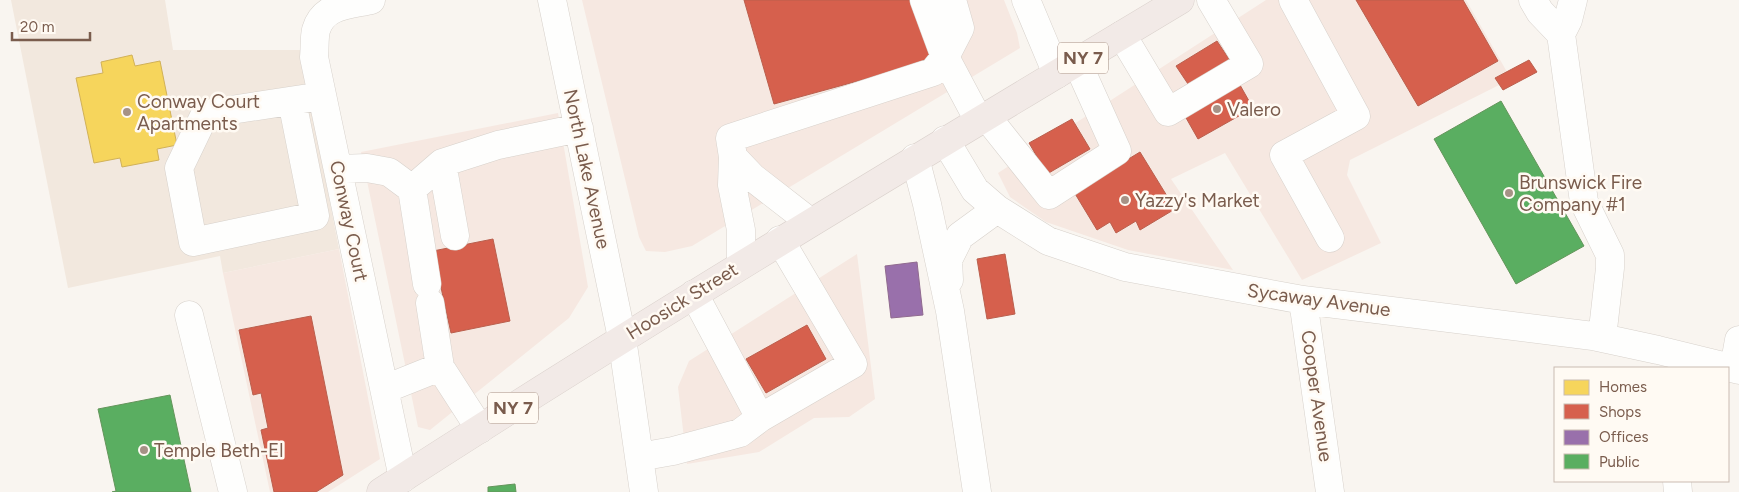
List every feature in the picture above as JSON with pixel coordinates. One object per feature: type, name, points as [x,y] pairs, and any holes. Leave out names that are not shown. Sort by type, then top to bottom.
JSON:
[{"type":"highway","name":"NY 7","points":[[983,119],[1180,0]]},
{"type":"highway","name":"Hoosick Street","points":[[381,492],[622,338],[780,240],[983,119]]},
{"type":"street","name":"Conway Court","points":[[371,0],[335,8],[322,16],[316,30],[314,57],[404,478]]},
{"type":"street","name":"North Lake Avenue","points":[[552,0],[622,338],[644,492]]},
{"type":"street","points":[[924,0],[944,57],[983,119],[1049,195]]},
{"type":"street","points":[[732,147],[933,72],[944,57],[960,28],[952,0]]},
{"type":"street","points":[[1026,0],[1117,151],[1049,195],[1029,230]]},
{"type":"street","points":[[1122,35],[1168,112],[1249,64],[1211,0]]},
{"type":"street","points":[[1293,0],[1356,116],[1284,155],[1330,238]]},
{"type":"street","points":[[1533,0],[1540,12],[1561,34]]},
{"type":"street","points":[[1573,0],[1568,20],[1561,34],[1584,202],[1610,255],[1602,338]]},
{"type":"street","points":[[292,101],[315,216],[193,242],[179,168],[205,114],[322,96]]},
{"type":"street","points":[[412,188],[442,163],[498,145],[579,128]]},
{"type":"street","name":"Sycaway Avenue","points":[[946,140],[975,190],[997,209],[1048,241],[1125,267],[1303,300],[1602,338],[1659,359],[1721,367]]},
{"type":"street","points":[[732,147],[752,177],[810,222]]},
{"type":"street","points":[[732,147],[732,185],[741,230],[741,265]]},
{"type":"street","points":[[915,158],[950,311],[977,492]]},
{"type":"street","points":[[442,163],[455,236]]},
{"type":"street","points":[[338,169],[366,168],[388,172],[412,188],[440,367],[480,429]]},
{"type":"street","points":[[950,311],[948,260],[960,236],[997,209]]},
{"type":"street","points":[[639,457],[673,451],[740,434],[760,418],[852,364],[780,240]]},
{"type":"street","points":[[694,294],[760,418]]},
{"type":"street","name":"Cooper Avenue","points":[[1303,300],[1330,492]]},
{"type":"street","points":[[188,315],[233,492]]},
{"type":"street","points":[[1736,369],[1739,340]]},
{"type":"street","points":[[385,389],[440,367]]},
{"type":"shaded area","name":"Conway Court Apartments","points":[[11,0],[165,0],[173,50],[300,50],[339,249],[223,273],[220,256],[68,288]]},
{"type":"shaded area","points":[[582,0],[1004,0],[1017,33],[1020,48],[692,246],[665,252],[646,251],[639,237]]},
{"type":"shaded area","points":[[1266,0],[1466,0],[1511,79],[1350,160],[1347,175],[1381,243],[1302,280],[1225,153],[1171,179],[1233,270],[1128,250],[1046,222],[1010,197],[998,173]]},
{"type":"shaded area","points":[[558,113],[588,287],[569,318],[430,430],[418,427],[361,152]]},
{"type":"shaded area","points":[[339,249],[380,459],[328,492],[270,492],[223,273]]},
{"type":"shaded area","points":[[857,254],[875,399],[849,417],[814,418],[759,452],[687,464],[678,387],[689,361]]},
{"type":"building: Homes","name":"Conway Court Apartments","points":[[132,55],[135,66],[160,61],[177,145],[157,149],[159,160],[122,167],[120,158],[94,163],[76,78],[103,73],[101,62]]},
{"type":"building: Shops","points":[[744,0],[912,0],[931,61],[774,104]]},
{"type":"building: Shops","points":[[1356,0],[1463,0],[1498,61],[1418,106]]},
{"type":"building: Shops","name":"Valero","points":[[1217,41],[1231,62],[1190,87],[1176,66]]},
{"type":"building: Shops","points":[[1529,60],[1537,72],[1503,90],[1495,78]]},
{"type":"building: Shops","name":"Valero","points":[[1236,78],[1253,108],[1198,139],[1181,109]]},
{"type":"building: Shops","points":[[1072,119],[1090,149],[1047,174],[1029,143]]},
{"type":"building: Shops","name":"Yazzy's Market","points":[[1140,152],[1175,209],[1140,230],[1136,221],[1116,233],[1110,222],[1097,230],[1074,192]]},
{"type":"building: Shops","points":[[493,239],[510,321],[451,333],[433,251]]},
{"type":"building: Shops","points":[[1005,254],[1015,314],[987,319],[977,259]]},
{"type":"building: Shops","points":[[311,316],[343,475],[316,492],[274,492],[261,430],[268,428],[261,393],[253,395],[239,330]]},
{"type":"building: Shops","points":[[807,325],[826,359],[766,393],[746,359]]},
{"type":"building: Offices","points":[[917,262],[923,315],[891,318],[885,266]]},
{"type":"building: Public","name":"Brunswick Fire Company #1","points":[[1501,101],[1584,246],[1516,284],[1434,139]]},
{"type":"building: Public","name":"Temple Beth-El","points":[[170,395],[191,492],[112,492],[116,491],[98,409]]},
{"type":"building: Public","points":[[515,484],[516,492],[488,492],[488,487]]},
{"type":"place","name":"Valero","points":[[1217,109]]},
{"type":"place","name":"Conway Court Apartments","points":[[127,112]]},
{"type":"place","name":"Brunswick Fire Company #1","points":[[1509,193]]},
{"type":"place","name":"Yazzy's Market","points":[[1125,200]]},
{"type":"place","name":"Temple Beth-El","points":[[144,450]]}]
